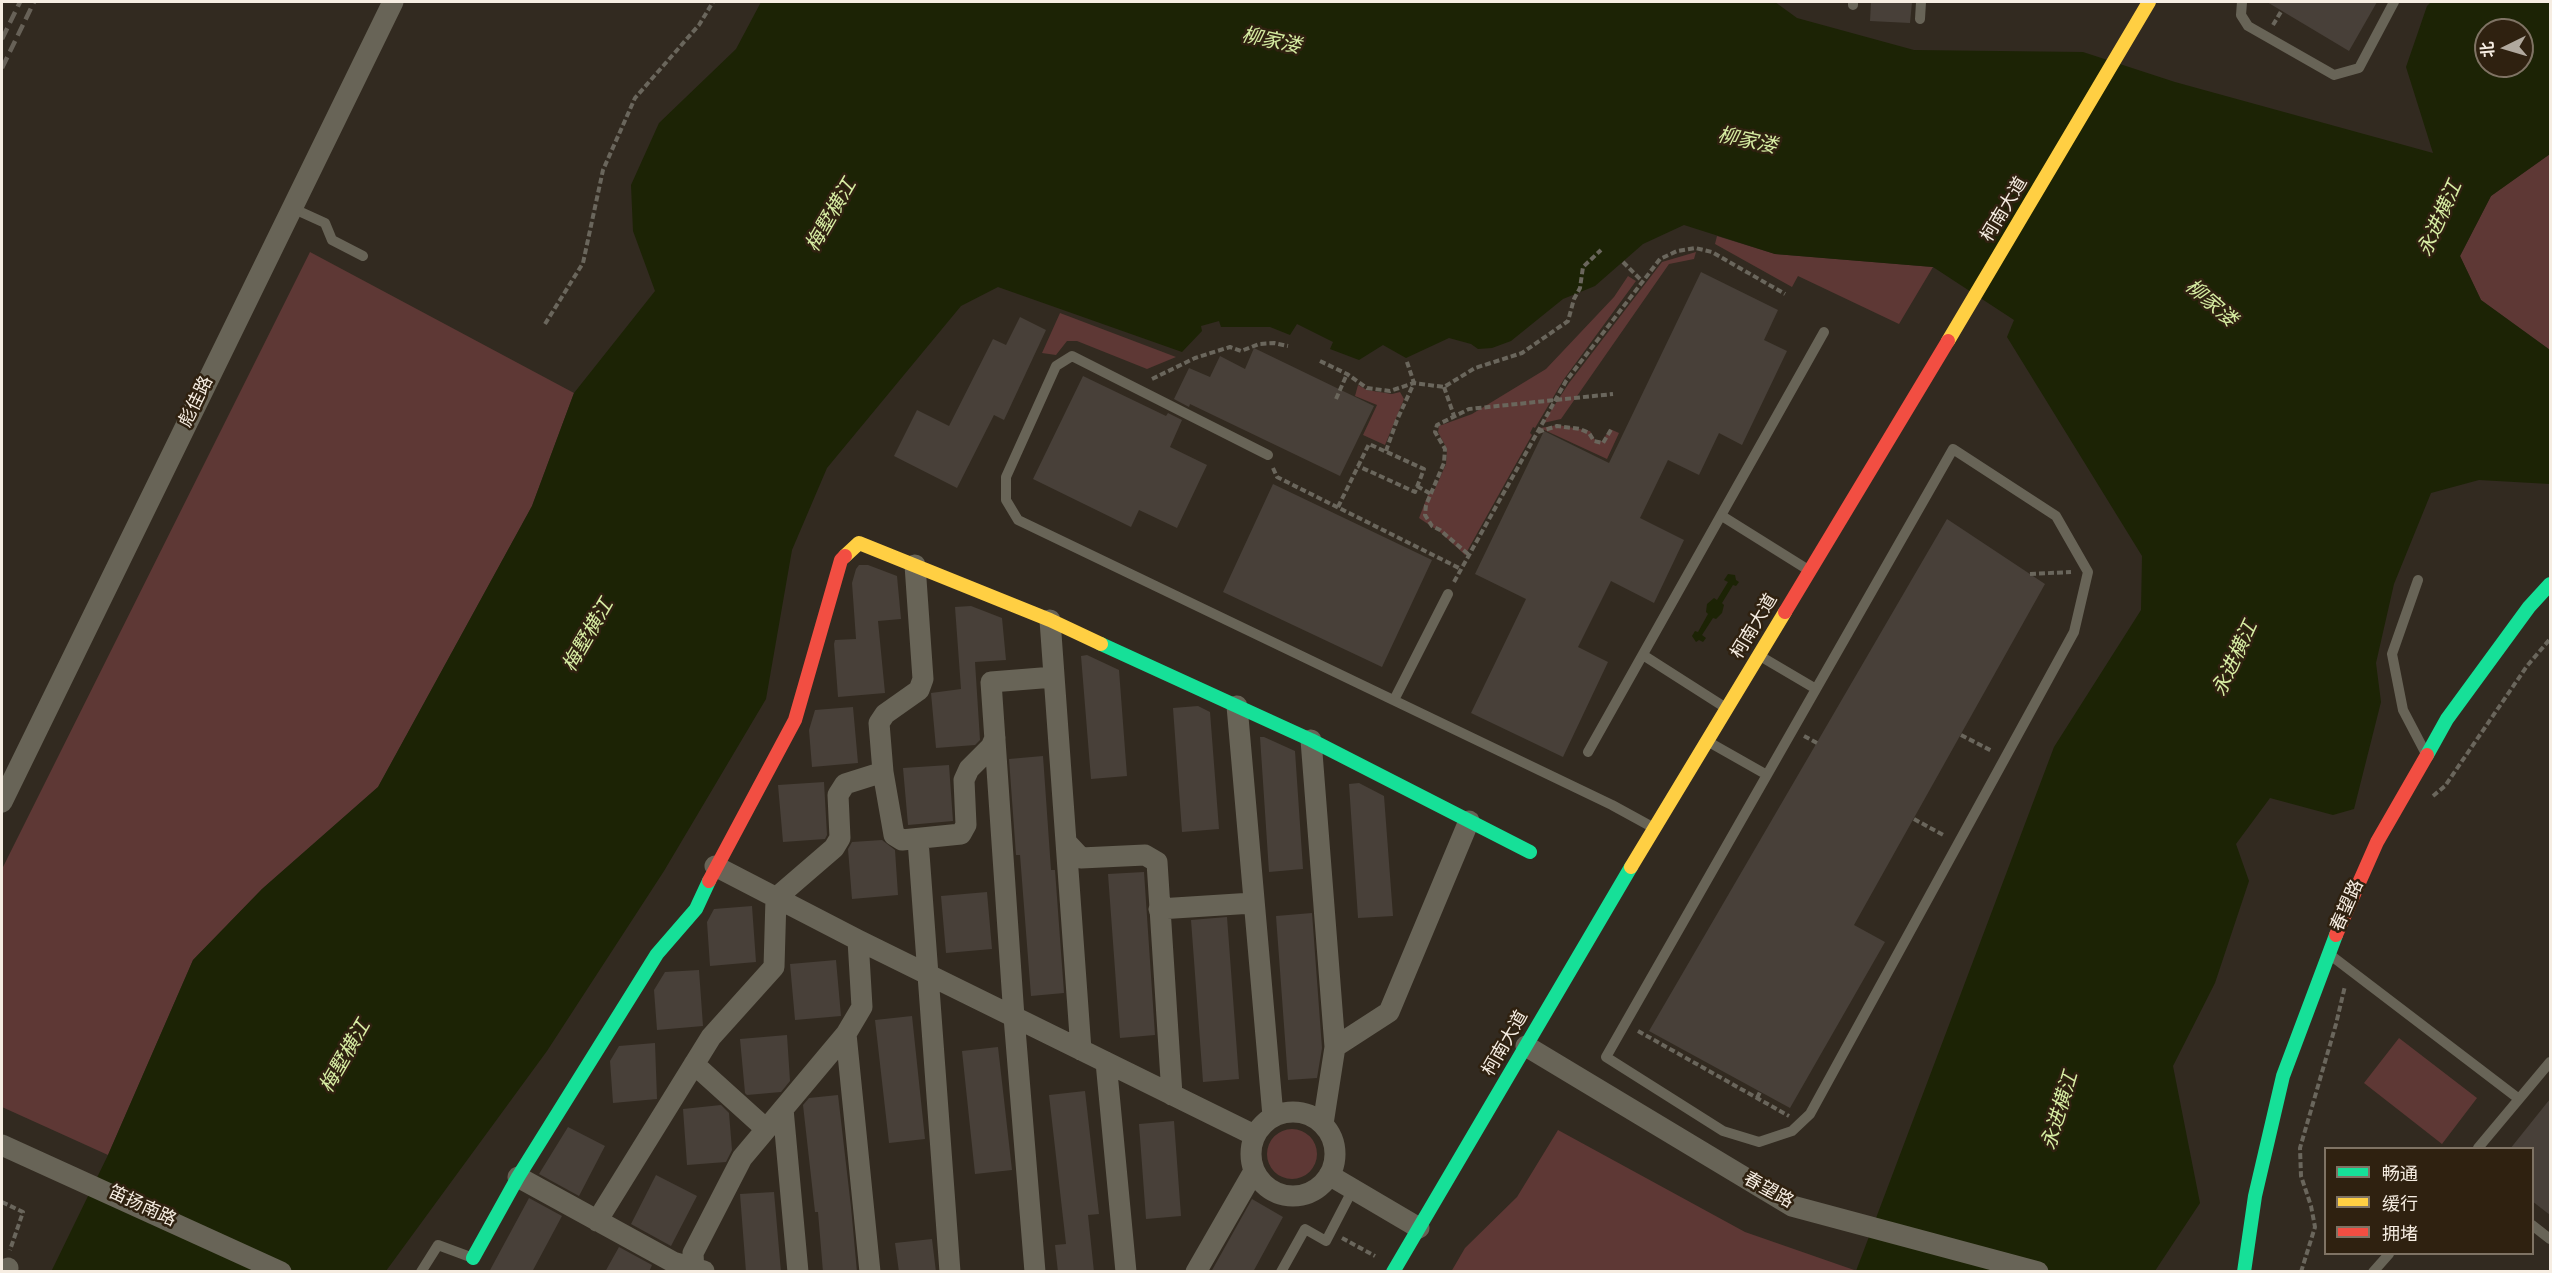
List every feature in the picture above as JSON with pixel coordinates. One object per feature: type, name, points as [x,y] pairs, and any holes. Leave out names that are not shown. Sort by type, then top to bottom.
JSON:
[{"type":"street","name":"彪佳路","points":[[2,802],[393,2]]},
{"type":"street","name":"柯南大道","points":[[1394,1270],[1654,828],[1912,403],[2150,2]]},
{"type":"street","points":[[473,1258],[518,1177],[657,954],[696,909],[715,866],[795,720],[841,561],[860,543],[1050,620],[1311,740],[1530,852]]},
{"type":"street","points":[[915,565],[923,679],[919,690],[885,714],[879,723],[883,772],[894,835],[902,840],[918,840],[961,834],[966,825],[964,780],[969,769],[992,747],[994,738]]},
{"type":"street","name":"春望路","points":[[2244,1272],[2255,1196],[2283,1076],[2328,953],[2376,842],[2447,720],[2529,607],[2550,584]]},
{"type":"street","points":[[1050,620],[1081,1050]]},
{"type":"street","points":[[1035,1272],[1014,1017],[991,682],[1054,677]]},
{"type":"street","points":[[1237,706],[1273,1116]]},
{"type":"street","points":[[1311,740],[1335,1047],[1323,1124]]},
{"type":"street","points":[[597,1221],[711,1037],[774,967],[776,898],[834,848],[840,838],[838,795],[845,784],[883,772]]},
{"type":"street","points":[[1335,1047],[1389,1012],[1469,821]]},
{"type":"street","points":[[918,840],[950,1272]]},
{"type":"street","points":[[1066,842],[1081,858],[1145,855],[1157,862],[1172,1095]]},
{"type":"street","points":[[715,866],[858,940],[1254,1136]]},
{"type":"street","points":[[1159,909],[1253,903]]},
{"type":"street","points":[[697,1270],[693,1253],[742,1158],[846,1034],[861,1007],[858,940]]},
{"type":"street","points":[[846,1034],[870,1272]]},
{"type":"street","name":"春望路","points":[[1526,1046],[1792,1206],[2038,1272]]},
{"type":"street","points":[[1106,1062],[1126,1272]]},
{"type":"street","points":[[694,1064],[766,1129]]},
{"type":"street","points":[[783,1109],[798,1272]]},
{"type":"street","points":[[1286,1112],[1299,1112],[1312,1116],[1323,1124],[1331,1136],[1335,1149],[1334,1162],[1329,1175],[1310,1193],[1297,1196],[1272,1191],[1261,1182],[1254,1171],[1251,1147],[1254,1136],[1262,1124],[1273,1116],[1286,1112]]},
{"type":"street","name":"笛扬南路","points":[[2,1145],[281,1272]]},
{"type":"street","points":[[1196,1272],[1254,1171]]},
{"type":"street","points":[[1329,1175],[1419,1228]]},
{"type":"street","points":[[518,1177],[673,1262],[697,1270]]},
{"type":"lane","points":[[1920,19],[1921,2]]},
{"type":"lane","points":[[2242,2],[2241,15],[2248,26],[2334,75],[2359,68],[2394,2]]},
{"type":"lane","points":[[292,208],[325,223],[332,240],[363,256]]},
{"type":"lane","points":[[1588,752],[1824,332]]},
{"type":"lane","points":[[1268,455],[1072,356],[1056,366],[1006,477],[1006,500],[1018,520],[1394,700],[1654,828]]},
{"type":"lane","points":[[1953,450],[2056,516],[2088,572],[2074,632],[1810,1114],[1792,1131],[1759,1142],[1723,1131],[1606,1057],[1953,450]]},
{"type":"lane","points":[[1722,516],[1810,571]]},
{"type":"lane","points":[[2418,580],[2392,654],[2403,710],[2427,755]]},
{"type":"lane","points":[[1394,700],[1448,594]]},
{"type":"lane","points":[[1642,655],[1726,709]]},
{"type":"lane","points":[[1760,656],[1816,689]]},
{"type":"lane","points":[[1707,741],[1767,775]]},
{"type":"lane","points":[[2328,953],[2519,1100]]},
{"type":"lane","points":[[2480,1147],[2550,1062]]},
{"type":"lane","points":[[1281,1272],[1305,1229],[1326,1241],[1353,1189]]},
{"type":"lane","points":[[2534,1227],[2550,1239]]},
{"type":"lane","points":[[421,1272],[438,1245],[473,1258]]},
{"type":"lane","points":[[2373,1272],[2388,1255]]},
{"type":"path","points":[[545,324],[584,263],[603,170],[635,98],[699,25],[713,2]]},
{"type":"path","points":[[1448,594],[1554,400],[1660,259],[1677,251],[1695,248],[1712,252],[1785,294]]},
{"type":"path","points":[[1320,361],[1347,374],[1367,388],[1390,391],[1414,383],[1444,387],[1475,368],[1522,353],[1568,321],[1580,288],[1583,267],[1601,250]]},
{"type":"path","points":[[1623,262],[1642,282]]},
{"type":"path","points":[[1139,388],[1158,375],[1195,358],[1230,347],[1241,351],[1267,343],[1288,346]]},
{"type":"path","points":[[1386,451],[1414,383],[1406,359]]},
{"type":"path","points":[[1336,399],[1347,374]]},
{"type":"path","points":[[1444,387],[1454,416]]},
{"type":"path","points":[[1468,554],[1432,526],[1425,515],[1426,505],[1444,463],[1445,449],[1435,432],[1437,425],[1469,409],[1613,394]]},
{"type":"path","points":[[1536,433],[1543,428],[1557,426],[1580,429],[1589,433],[1594,441],[1603,443],[1612,428]]},
{"type":"path","points":[[1338,507],[1358,466],[1370,444],[1424,469],[1415,492],[1358,466]]},
{"type":"path","points":[[1268,455],[1277,477],[1461,569]]},
{"type":"path","points":[[1417,486],[1431,494]]},
{"type":"path","points":[[2030,574],[2088,572]]},
{"type":"path","points":[[2429,799],[2445,786],[2527,666],[2550,639]]},
{"type":"path","points":[[1961,735],[2005,758]]},
{"type":"path","points":[[1914,819],[1958,844]]},
{"type":"path","points":[[2301,1272],[2314,1227],[2311,1206],[2301,1176],[2300,1148],[2336,1024],[2349,967]]},
{"type":"path","points":[[1625,1024],[1801,1123]]},
{"type":"path","points":[[1668,1048],[1672,1043]]},
{"type":"path","points":[[1756,1098],[1760,1092]]},
{"type":"path","points":[[2,1203],[23,1212],[9,1251],[7,1270]]},
{"type":"path","points":[[1330,1232],[1394,1270]]},
{"type":"shaded area","points":[[2550,154],[2550,350],[2481,300],[2460,256],[2491,196]]},
{"type":"shaded area","points":[[1717,236],[1775,254],[1933,267],[1899,324],[1798,276],[1792,287],[1715,244]]},
{"type":"shaded area","points":[[310,252],[574,393],[532,506],[378,787],[262,889],[193,960],[108,1155],[2,1107],[2,869]]},
{"type":"shaded area","points":[[1696,252],[1694,259],[1669,264],[1561,419],[1543,423],[1569,383],[1662,262]]},
{"type":"shaded area","points":[[1628,276],[1636,281],[1564,379],[1535,428],[1533,427],[1530,433],[1532,435],[1465,555],[1440,532],[1419,518],[1428,495],[1434,491],[1446,464],[1447,449],[1438,432],[1439,426],[1472,414],[1546,369],[1614,297]]},
{"type":"shaded area","points":[[1060,313],[1176,357],[1147,369],[1077,341],[1067,341],[1056,355],[1042,353]]},
{"type":"shaded area","points":[[1358,385],[1367,390],[1392,394],[1400,392],[1404,399],[1385,445],[1363,435],[1377,405],[1355,396]]},
{"type":"shaded area","points":[[1558,425],[1590,431],[1595,440],[1602,441],[1610,429],[1619,433],[1607,459],[1540,428]]},
{"type":"shaded area","points":[[2399,1038],[2477,1098],[2442,1144],[2364,1083]]},
{"type":"shaded area","points":[[1297,1129],[1310,1136],[1316,1144],[1316,1164],[1310,1172],[1302,1178],[1287,1179],[1274,1172],[1268,1164],[1267,1149],[1274,1136],[1282,1130]]},
{"type":"shaded area","points":[[1558,1130],[1745,1232],[1857,1271],[1451,1272],[1465,1248],[1517,1197]]},
{"type":"water","points":[[761,2],[1775,2],[1797,18],[1914,50],[2083,52],[2175,82],[2433,153],[2406,67],[2427,6],[2431,2],[2550,2],[2550,154],[2491,196],[2460,256],[2481,300],[2550,350],[2550,484],[2479,480],[2431,493],[2394,584],[2376,663],[2381,702],[2354,809],[2333,815],[2270,798],[2236,844],[2249,881],[2215,983],[2173,1066],[2200,1203],[2155,1271],[1856,1271],[2054,747],[2141,610],[2142,556],[2007,337],[2014,320],[1933,267],[1775,254],[1684,225],[1643,244],[1595,286],[1563,299],[1511,341],[1492,348],[1478,349],[1471,344],[1449,338],[1406,358],[1383,345],[1359,360],[1330,349],[1333,342],[1297,324],[1290,335],[1270,327],[1221,327],[1219,321],[1201,326],[1202,331],[1182,352],[998,287],[961,306],[827,468],[792,550],[766,699],[664,871],[547,1051],[386,1271],[51,1272],[108,1155],[193,960],[262,889],[378,787],[532,506],[574,393],[655,291],[633,231],[631,185],[659,123],[736,49]]},
{"type":"water","points":[[1728,574],[1735,575],[1739,582],[1736,586],[1733,585],[1722,603],[1724,605],[1722,613],[1716,619],[1713,618],[1702,635],[1706,638],[1703,642],[1699,640],[1696,642],[1692,636],[1695,631],[1698,632],[1708,614],[1707,604],[1714,598],[1717,600],[1728,582],[1724,580]]},
{"type":"building","points":[[1871,2],[1912,2],[1910,23],[1870,21]]},
{"type":"building","points":[[2267,2],[2377,2],[2349,51]]},
{"type":"building","points":[[1701,272],[1778,310],[1764,340],[1787,351],[1742,445],[1719,433],[1699,475],[1668,460],[1640,518],[1684,540],[1654,603],[1611,581],[1578,647],[1608,662],[1563,757],[1471,713],[1526,599],[1475,574],[1544,431],[1609,463]]},
{"type":"building","points":[[1020,317],[1046,330],[1004,420],[994,415],[957,488],[894,456],[917,410],[949,426],[993,339],[1006,345]]},
{"type":"building","points":[[1254,348],[1374,406],[1340,476],[1190,404],[1189,407],[1174,399],[1189,368],[1210,377],[1220,356],[1245,369]]},
{"type":"building","points":[[1083,376],[1166,416],[1168,413],[1182,420],[1170,447],[1207,465],[1177,528],[1139,510],[1131,527],[1033,479]]},
{"type":"building","points":[[1273,484],[1432,560],[1382,667],[1223,592]]},
{"type":"building","points":[[1947,519],[2045,584],[1854,925],[1885,942],[1790,1108],[1649,1031]]},
{"type":"building","points":[[859,565],[868,565],[897,576],[901,619],[878,621],[885,693],[838,697],[834,644],[835,640],[856,639],[852,583]]},
{"type":"building","points":[[971,606],[1002,618],[1006,660],[975,662],[980,740],[975,745],[936,748],[931,693],[961,689],[955,607]]},
{"type":"building","points":[[1087,655],[1119,670],[1127,776],[1091,779],[1081,656]]},
{"type":"building","points":[[1198,706],[1210,712],[1219,829],[1182,832],[1173,708]]},
{"type":"building","points":[[853,707],[858,763],[812,767],[809,730],[815,710]]},
{"type":"building","points":[[1260,737],[1295,751],[1303,869],[1269,872]]},
{"type":"building","points":[[1043,756],[1051,870],[1055,870],[1064,993],[1031,996],[1020,855],[1016,855],[1009,759]]},
{"type":"building","points":[[949,765],[953,821],[908,825],[903,768]]},
{"type":"building","points":[[824,782],[827,835],[825,839],[783,842],[778,785]]},
{"type":"building","points":[[1359,783],[1384,796],[1393,916],[1358,918],[1349,784]]},
{"type":"building","points":[[882,840],[895,850],[898,895],[852,899],[848,849],[852,842]]},
{"type":"building","points":[[1144,872],[1155,1035],[1120,1038],[1108,874]]},
{"type":"building","points":[[987,892],[992,949],[946,953],[941,896]]},
{"type":"building","points":[[752,906],[756,962],[710,966],[707,922],[714,909]]},
{"type":"building","points":[[1312,913],[1322,1048],[1317,1078],[1288,1080],[1276,916]]},
{"type":"building","points":[[1227,917],[1239,1079],[1203,1082],[1191,920]]},
{"type":"building","points":[[836,960],[841,1016],[795,1020],[790,964]]},
{"type":"building","points":[[699,970],[703,1026],[657,1030],[654,990],[665,972]]},
{"type":"building","points":[[912,1016],[925,1139],[889,1143],[875,1020]]},
{"type":"building","points":[[787,1035],[790,1081],[781,1092],[747,1095],[740,1039]]},
{"type":"building","points":[[655,1043],[657,1099],[613,1103],[610,1061],[619,1046]]},
{"type":"building","points":[[998,1047],[1012,1170],[975,1174],[962,1051]]},
{"type":"building","points":[[1085,1091],[1099,1214],[1088,1215],[1094,1272],[1058,1272],[1055,1245],[1066,1244],[1049,1095]]},
{"type":"building","points":[[838,1095],[857,1272],[823,1272],[818,1212],[815,1212],[803,1105],[809,1098]]},
{"type":"building","points":[[2550,1099],[2550,1215],[2534,1203],[2534,1147],[2512,1147]]},
{"type":"building","points":[[721,1105],[729,1113],[732,1150],[726,1162],[687,1165],[683,1109]]},
{"type":"building","points":[[1174,1121],[1181,1216],[1146,1219],[1139,1124]]},
{"type":"building","points":[[568,1127],[605,1146],[579,1196],[539,1174]]},
{"type":"building","points":[[656,1175],[697,1196],[671,1246],[631,1224]]},
{"type":"building","points":[[774,1192],[781,1272],[746,1272],[740,1194]]},
{"type":"building","points":[[529,1198],[562,1216],[532,1272],[489,1272]]},
{"type":"building","points":[[1252,1199],[1283,1217],[1253,1272],[1211,1272]]},
{"type":"building","points":[[932,1239],[936,1272],[899,1272],[895,1243]]},
{"type":"building","points":[[619,1247],[652,1265],[649,1272],[605,1272]]},
{"type":"railway","points":[[2,39],[20,2]]},
{"type":"railway","points":[[2,68],[34,2]]},
{"type":"traffic: fast","points":[[2427,755],[2447,719],[2529,607],[2550,584]]},
{"type":"traffic: fast","points":[[1101,644],[1311,740],[1530,852]]},
{"type":"traffic: fast","points":[[1393,1272],[1631,867]]},
{"type":"traffic: fast","points":[[473,1258],[518,1177],[657,954],[696,909],[709,881]]},
{"type":"traffic: fast","points":[[2244,1272],[2255,1196],[2283,1076],[2336,935]]},
{"type":"traffic: slow","points":[[1948,341],[2149,2]]},
{"type":"traffic: slow","points":[[845,556],[859,543],[1050,620],[1101,644]]},
{"type":"traffic: slow","points":[[1631,867],[1785,612]]},
{"type":"traffic: jam","points":[[1785,612],[1948,341]]},
{"type":"traffic: jam","points":[[709,881],[795,720],[841,560],[845,556]]},
{"type":"traffic: jam","points":[[2336,935],[2377,842],[2427,755]]},
{"type":"water label","name":"柳家溇","points":[[1271,42]]},
{"type":"water label","name":"柳家溇","points":[[1747,142]]},
{"type":"water label","name":"梅墅横江","points":[[832,216]]},
{"type":"water label","name":"永进横江","points":[[2441,219]]},
{"type":"water label","name":"柳家溇","points":[[2210,304]]},
{"type":"water label","name":"梅墅横江","points":[[589,636]]},
{"type":"water label","name":"永进横江","points":[[2236,659]]},
{"type":"water label","name":"梅墅横江","points":[[346,1057]]},
{"type":"water label","name":"永进横江","points":[[2061,1111]]}]
